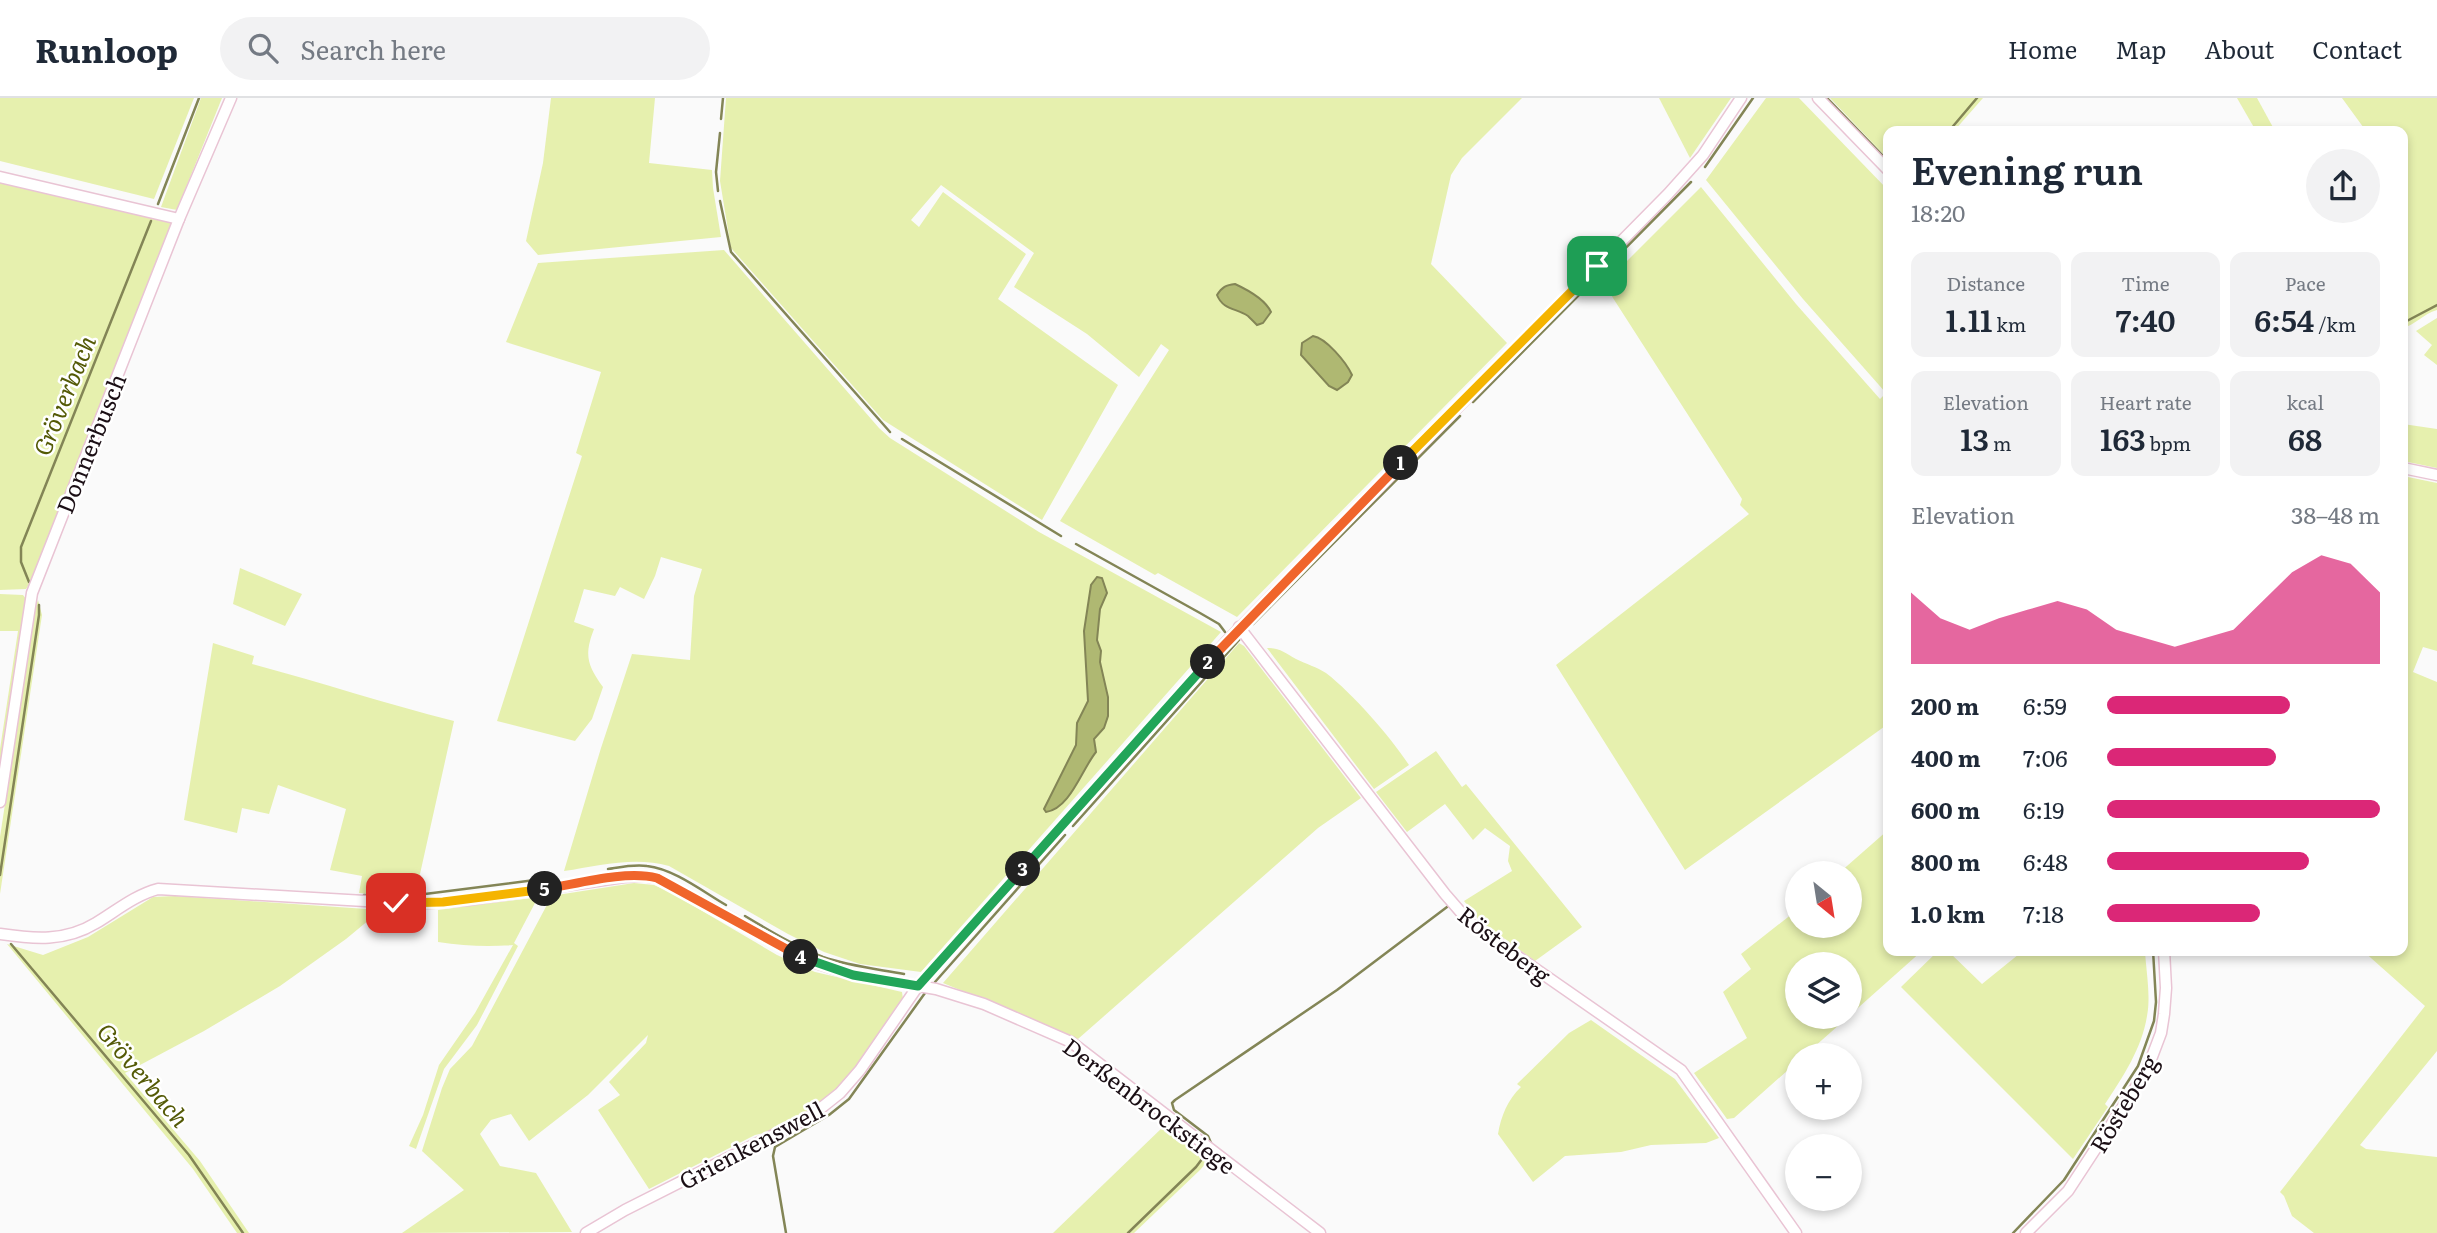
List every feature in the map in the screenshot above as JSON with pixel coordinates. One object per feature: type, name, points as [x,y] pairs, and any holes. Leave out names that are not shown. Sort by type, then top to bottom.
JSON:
[{"type":"street","name":"Donnerbusch","points":[[0,802],[32,593],[179,219],[231,98]]},
{"type":"street","name":"Grienkenswell","points":[[586,1233],[625,1210],[823,1108],[841,1094],[918,986],[1240,627],[1668,194],[1703,155],[1741,98]]},
{"type":"street","points":[[1818,98],[1883,165]]},
{"type":"street","points":[[0,177],[179,219]]},
{"type":"street","points":[[2408,469],[2437,475]]},
{"type":"street","name":"Rösteberg","points":[[1240,627],[1445,894],[1471,924],[1681,1070],[1796,1233]]},
{"type":"street","name":"Derßenbrockstiege","points":[[0,934],[38,938],[73,934],[139,896],[158,889],[426,904],[644,876],[671,885],[810,961],[853,975],[918,986],[984,1004],[1071,1042],[1320,1233]]},
{"type":"street","name":"Rösteberg","points":[[2026,1233],[2068,1191],[2147,1070],[2161,1033],[2164,1014],[2164,956]]},
{"type":"shaded area","points":[[0,98],[194,98],[154,199],[0,161]]},
{"type":"shaded area","points":[[201,98],[222,98],[177,210],[161,207]]},
{"type":"shaded area","points":[[551,98],[655,98],[649,163],[712,170],[721,237],[538,255],[526,241],[543,163]]},
{"type":"shaded area","points":[[726,98],[1522,98],[1462,158],[1451,175],[1431,264],[1507,343],[1237,617],[1158,573],[1155,575],[1060,521],[1169,350],[1161,344],[1139,377],[1087,334],[1014,287],[1034,253],[941,185],[911,220],[919,227],[943,192],[1026,254],[998,299],[1118,385],[1042,520],[883,420],[731,248],[720,181]]},
{"type":"shaded area","points":[[1659,98],[1731,98],[1690,158]]},
{"type":"shaded area","points":[[1766,98],[1799,98],[1883,185],[1883,390],[1803,299],[1706,180]]},
{"type":"shaded area","points":[[1830,98],[1983,98],[1958,126],[1883,126],[1883,154]]},
{"type":"shaded area","points":[[2237,98],[2257,98],[2272,126],[2253,126]]},
{"type":"shaded area","points":[[2342,98],[2437,98],[2437,310],[2408,326],[2408,126],[2362,126]]},
{"type":"shaded area","points":[[0,179],[173,222],[32,580],[26,589],[0,590]]},
{"type":"shaded area","points":[[1701,187],[1796,304],[1880,399],[1883,396],[1883,728],[1685,870],[1556,665],[1749,514],[1740,505],[1742,499],[1604,284]]},
{"type":"shaded area","points":[[724,250],[890,438],[1039,532],[1221,632],[921,972],[860,964],[824,952],[669,866],[630,862],[564,871],[632,654],[690,660],[694,596],[702,569],[661,557],[644,599],[620,587],[615,596],[584,589],[574,622],[594,629],[589,646],[589,660],[603,687],[592,719],[575,741],[497,721],[582,456],[576,453],[601,372],[506,342],[538,263]]},
{"type":"shaded area","points":[[1235,284],[1256,295],[1268,307],[1271,312],[1263,323],[1257,325],[1248,316],[1226,306],[1220,300],[1217,295],[1221,290]]},
{"type":"shaded area","points":[[2437,318],[2437,365],[2424,355],[2432,345],[2416,331]]},
{"type":"shaded area","points":[[1313,336],[1335,351],[1352,375],[1348,382],[1337,390],[1329,386],[1301,355],[1302,343]]},
{"type":"shaded area","points":[[2408,425],[2437,429],[2437,468],[2408,462]]},
{"type":"shaded area","points":[[2408,477],[2437,483],[2437,651],[2423,647],[2413,672],[2437,682],[2437,1051],[2360,1145],[2366,1149],[2437,1157],[2437,1233],[2314,1233],[2292,1216],[2280,1192],[2425,1006],[2369,956],[2408,956]]},
{"type":"shaded area","points":[[240,568],[302,594],[285,626],[233,604]]},
{"type":"shaded area","points":[[1097,577],[1102,578],[1107,593],[1100,609],[1097,640],[1108,697],[1108,716],[1104,728],[1094,739],[1096,752],[1075,787],[1062,804],[1046,812],[1044,809],[1076,745],[1077,723],[1088,701],[1084,631],[1091,585]]},
{"type":"shaded area","points":[[0,594],[23,595],[26,599],[0,784],[0,749],[18,631],[0,631]]},
{"type":"shaded area","points":[[38,600],[42,615],[0,894],[0,837]]},
{"type":"shaded area","points":[[213,643],[254,656],[252,664],[454,721],[416,892],[404,897],[359,893],[362,876],[330,870],[346,809],[278,785],[269,814],[242,808],[237,833],[184,820]]},
{"type":"shaded area","points":[[1239,643],[1361,798],[1318,828],[1078,1039],[943,983]]},
{"type":"shaded area","points":[[1267,648],[1282,651],[1326,673],[1370,716],[1409,765],[1374,789]]},
{"type":"shaded area","points":[[1436,751],[1462,787],[1466,784],[1582,927],[1535,961],[1479,920],[1464,901],[1512,871],[1508,861],[1510,846],[1485,828],[1473,840],[1445,804],[1407,832],[1376,792]]},
{"type":"shaded area","points":[[1883,834],[1883,956],[1916,956],[1862,1004],[1862,952],[1785,952],[1785,1029],[1834,1029],[1819,1043],[1785,1043],[1785,1073],[1734,1118],[1727,1119],[1694,1073],[1747,1038],[1723,992],[1751,969],[1741,954],[1785,919],[1785,938],[1862,938],[1862,861],[1853,861]]},
{"type":"shaded area","points":[[634,883],[654,885],[670,892],[777,955],[815,972],[902,992],[903,999],[842,1083],[805,1115],[782,1127],[755,1135],[649,1189],[598,1110],[620,1095],[609,1082],[646,1043],[648,1035],[588,1095],[529,1141],[511,1114],[491,1120],[480,1134],[500,1166],[536,1173],[572,1232],[402,1233],[464,1190],[422,1151],[450,1069],[472,1046],[549,901],[557,895]]},
{"type":"shaded area","points":[[175,896],[381,910],[346,939],[280,986],[125,1073],[200,1161],[249,1233],[237,1233],[193,1169],[7,944],[43,955],[88,937],[153,897]]},
{"type":"shaded area","points":[[532,898],[535,903],[514,943],[518,946],[477,1025],[444,1069],[416,1149],[409,1146],[423,1115],[439,1065],[475,1013],[513,945],[476,946],[438,942],[438,910]]},
{"type":"shaded area","points":[[1933,956],[1953,956],[1982,984],[2017,956],[2146,956],[2149,1000],[2136,1051],[2105,1104],[2108,1107],[2073,1159],[1901,987]]},
{"type":"shaded area","points":[[1591,1020],[1675,1079],[1719,1138],[1706,1143],[1651,1145],[1621,1152],[1565,1156],[1533,1182],[1498,1134],[1503,1114],[1521,1087],[1517,1084],[1569,1033]]},
{"type":"shaded area","points":[[1164,1126],[1208,1160],[1201,1169],[1134,1233],[1053,1233]]},
{"type":"waterway","name":"Gröverbach","points":[[158,204],[199,98]]},
{"type":"waterway","points":[[721,119],[723,98]]},
{"type":"waterway","name":"Gröverbach","points":[[1705,167],[1753,98]]},
{"type":"waterway","points":[[1827,98],[1883,156]]},
{"type":"waterway","points":[[1953,126],[1977,98]]},
{"type":"waterway","points":[[718,191],[716,172],[720,133]]},
{"type":"waterway","name":"Gröverbach","points":[[1473,402],[1691,182]]},
{"type":"waterway","points":[[720,201],[731,252],[890,432]]},
{"type":"waterway","name":"Gröverbach","points":[[29,582],[21,562],[21,547],[151,221]]},
{"type":"waterway","points":[[2408,320],[2437,305]]},
{"type":"waterway","name":"Gröverbach","points":[[1253,624],[1460,416]]},
{"type":"waterway","points":[[902,439],[1061,536]]},
{"type":"waterway","points":[[1076,544],[1219,624],[1225,632]]},
{"type":"waterway","name":"Gröverbach","points":[[0,875],[39,605]]},
{"type":"waterway","name":"Gröverbach","points":[[1073,826],[1239,640]]},
{"type":"waterway","name":"Gröverbach","points":[[935,982],[1065,835]]},
{"type":"waterway","points":[[608,869],[637,865],[667,871],[726,905]]},
{"type":"waterway","points":[[409,896],[535,880]]},
{"type":"waterway","points":[[364,895],[394,897]]},
{"type":"waterway","points":[[1211,1143],[1208,1136],[1174,1110],[1172,1103],[1337,990],[1447,907]]},
{"type":"waterway","points":[[745,916],[823,957],[904,974]]},
{"type":"waterway","name":"Gröverbach","points":[[11,944],[189,1155],[243,1233]]},
{"type":"waterway","points":[[2013,1233],[2064,1180],[2138,1066],[2154,1021],[2156,1002],[2153,956]]},
{"type":"waterway","name":"Gröverbach","points":[[786,1233],[773,1156],[775,1147],[829,1115],[849,1099],[925,993]]},
{"type":"waterway","points":[[1128,1233],[1205,1155]]},
{"type":"route","points":[[396,903],[426,904],[468,900],[624,877],[651,877],[671,885],[787,951],[810,961],[853,975],[918,986],[1240,627],[1597,266]]}]
